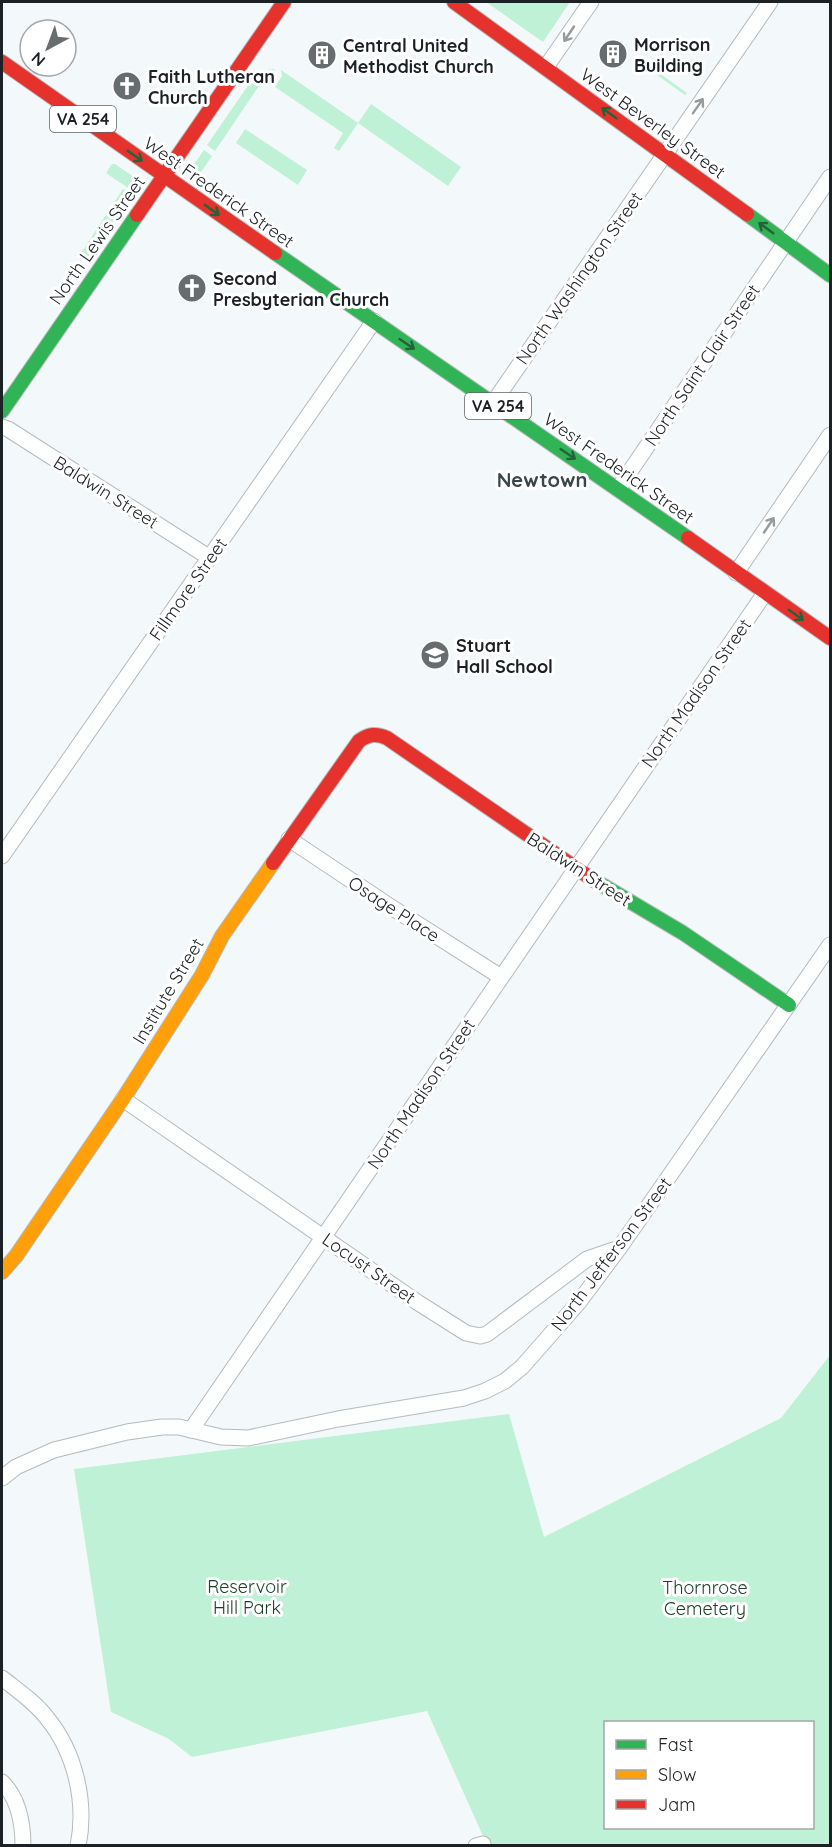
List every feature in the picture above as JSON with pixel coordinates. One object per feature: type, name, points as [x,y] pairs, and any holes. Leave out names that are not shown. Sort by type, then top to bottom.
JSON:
[{"type":"street","name":"North Lewis Street","points":[[2,411],[32,364],[284,2]]},
{"type":"street","name":"West Beverley Street","points":[[454,2],[831,275]]},
{"type":"street","points":[[546,67],[591,2]]},
{"type":"street","name":"North Washington Street","points":[[493,403],[770,2]]},
{"type":"street","name":"West Frederick Street","points":[[2,62],[831,638]]},
{"type":"street","name":"North Saint Clair Street","points":[[618,489],[831,177]]},
{"type":"street","name":"Fillmore Street","points":[[2,856],[374,321]]},
{"type":"street","name":"Baldwin Street","points":[[2,427],[210,558]]},
{"type":"street","points":[[736,573],[831,435]]},
{"type":"street","name":"North Madison Street","points":[[191,1430],[765,593]]},
{"type":"street","name":"Baldwin Street","points":[[370,734],[379,734],[387,738],[465,794],[607,889],[683,933],[789,1005]]},
{"type":"street","name":"Institute Street","points":[[2,1272],[16,1256],[123,1099],[202,975],[222,936],[359,741],[370,734]]},
{"type":"street","name":"Osage Place","points":[[289,839],[501,977]]},
{"type":"street","name":"North Jefferson Street","points":[[191,1430],[221,1437],[248,1438],[338,1419],[464,1398],[505,1381],[522,1367],[579,1302],[831,945]]},
{"type":"street","name":"Locust Street","points":[[123,1099],[417,1302],[466,1333],[480,1336],[493,1331],[587,1259],[620,1247]]},
{"type":"street","points":[[2,1478],[16,1467],[42,1455],[106,1437],[162,1427],[191,1430]]},
{"type":"street","points":[[2,1678],[41,1711],[59,1734],[76,1776],[81,1803],[78,1845]]},
{"type":"street","points":[[2,1782],[16,1804],[23,1832],[23,1845]]},
{"type":"green space","points":[[486,2],[570,2],[543,42]]},
{"type":"green space","points":[[645,63],[687,93],[685,95],[643,65]]},
{"type":"green space","points":[[274,69],[276,74],[270,83],[263,80],[215,151],[207,145],[258,71]]},
{"type":"green space","points":[[281,70],[358,123],[339,151],[334,148],[343,133],[275,87],[282,76]]},
{"type":"green space","points":[[371,104],[461,167],[448,186],[358,123]]},
{"type":"green space","points":[[245,129],[307,170],[298,185],[236,143]]},
{"type":"green space","points":[[204,150],[212,156],[199,175],[206,181],[203,185],[187,174]]},
{"type":"green space","points":[[112,164],[141,182],[134,192],[106,173]]},
{"type":"green space","points":[[123,189],[132,195],[86,261],[79,256]]},
{"type":"green space","points":[[830,1355],[830,1845],[487,1845],[427,1711],[192,1757],[169,1739],[111,1712],[74,1469],[509,1414],[544,1537],[781,1418]]},
{"type":"traffic: fast","points":[[747,214],[830,275]]},
{"type":"traffic: fast","points":[[2,411],[137,215]]},
{"type":"traffic: fast","points":[[275,253],[688,538]]},
{"type":"traffic: fast","points":[[592,879],[683,933],[789,1005]]},
{"type":"traffic: slow","points":[[2,1272],[16,1256],[123,1099],[202,975],[222,936],[273,863]]},
{"type":"traffic: jam","points":[[137,215],[284,2]]},
{"type":"traffic: jam","points":[[454,2],[747,214]]},
{"type":"traffic: jam","points":[[2,62],[275,253]]},
{"type":"traffic: jam","points":[[688,538],[830,638]]},
{"type":"traffic: jam","points":[[273,863],[359,741],[369,736],[379,735],[387,738],[592,879]]},
{"type":"place","name":"Morrison Building","points":[[613,54]]},
{"type":"place","name":"Central United Methodist Church","points":[[322,55]]},
{"type":"place","name":"Faith Lutheran Church","points":[[127,86]]},
{"type":"place","name":"Second Presbyterian Church","points":[[192,288]]},
{"type":"place","name":"Stuart Hall School","points":[[435,655]]},
{"type":"district","name":"Newtown","points":[[542,479]]},
{"type":"park label","name":"Reservoir Hill Park","points":[[247,1596]]},
{"type":"park label","name":"Thornrose Cemetery","points":[[705,1597]]}]
